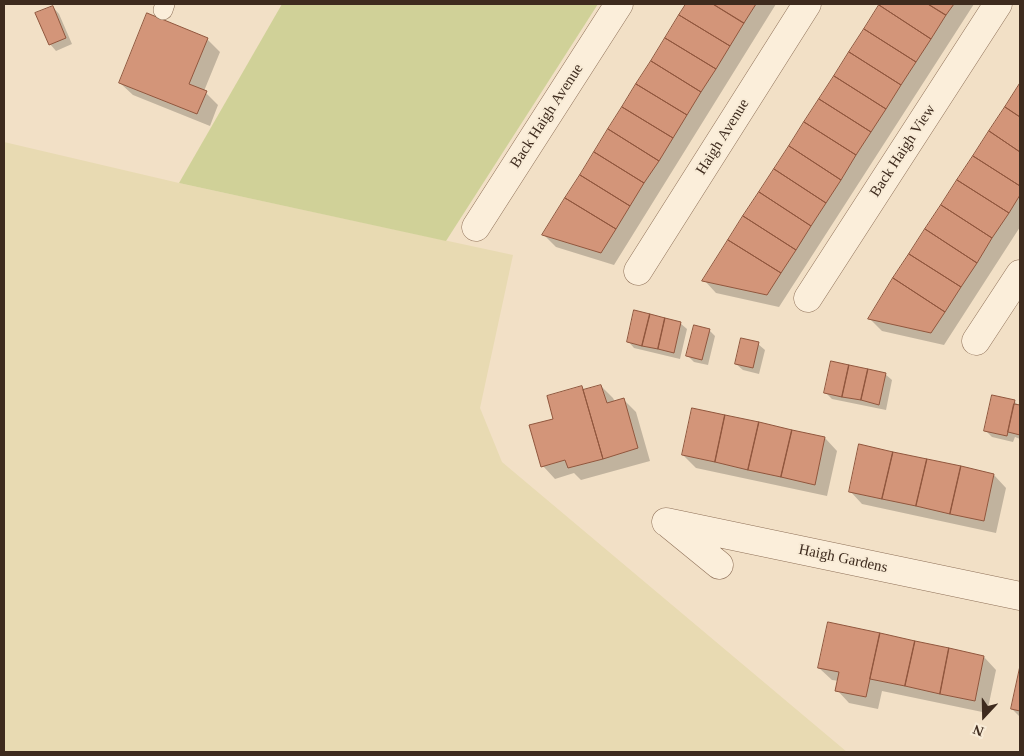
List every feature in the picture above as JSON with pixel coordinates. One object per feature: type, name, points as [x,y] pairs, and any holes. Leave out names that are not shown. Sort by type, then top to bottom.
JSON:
[{"type":"street","name":"Back Haigh Avenue","points":[[476,227],[618,4]]},
{"type":"street","name":"Haigh Avenue","points":[[638,271],[807,4]]},
{"type":"street","name":"Back Haigh View","points":[[808,298],[998,4]]},
{"type":"street","points":[[976,341],[1020,274]]},
{"type":"street","name":"Haigh Gardens","points":[[720,565],[660,517],[1020,596]]},
{"type":"shaded area","points":[[4,142],[179,183],[513,255],[480,408],[502,462],[847,752],[4,752]]},
{"type":"green space","points":[[282,4],[598,4],[446,241],[179,183]]},
{"type":"building","points":[[686,4],[713,4],[744,23],[730,46],[679,15]]},
{"type":"building","points":[[713,4],[756,4],[744,23]]},
{"type":"building","points":[[880,4],[928,4],[946,15],[931,39]]},
{"type":"building","points":[[928,4],[954,4],[946,15]]},
{"type":"building","points":[[879,5],[931,39],[916,62],[864,29]]},
{"type":"building","points":[[53,6],[66,38],[49,45],[35,13]]},
{"type":"building","points":[[147,13],[208,38],[189,84],[207,91],[197,114],[119,83]]},
{"type":"building","points":[[679,15],[730,46],[716,69],[665,38]]},
{"type":"building","points":[[864,29],[916,62],[901,85],[849,52]]},
{"type":"building","points":[[665,38],[716,69],[701,92],[651,61]]},
{"type":"building","points":[[849,52],[901,85],[886,109],[834,76]]},
{"type":"building","points":[[651,61],[701,92],[687,115],[636,84]]},
{"type":"building","points":[[834,76],[886,109],[871,132],[819,99]]},
{"type":"building","points":[[1020,83],[1020,117],[1005,107]]},
{"type":"building","points":[[636,84],[687,115],[673,138],[622,107]]},
{"type":"building","points":[[819,99],[871,132],[856,155],[804,122]]},
{"type":"building","points":[[622,107],[673,138],[659,161],[608,129]]},
{"type":"building","points":[[1005,107],[1020,117],[1020,152],[989,131]]},
{"type":"building","points":[[804,122],[856,155],[841,180],[789,146]]},
{"type":"building","points":[[608,129],[659,161],[644,183],[594,152]]},
{"type":"building","points":[[989,131],[1020,152],[1020,186],[973,156]]},
{"type":"building","points":[[789,146],[841,180],[826,203],[774,169]]},
{"type":"building","points":[[594,152],[644,183],[630,206],[580,175]]},
{"type":"building","points":[[973,156],[1020,186],[1020,195],[1009,213],[957,180]]},
{"type":"building","points":[[774,169],[826,203],[811,226],[759,192]]},
{"type":"building","points":[[580,175],[630,206],[616,229],[565,198]]},
{"type":"building","points":[[957,180],[1009,213],[992,238],[941,205]]},
{"type":"building","points":[[759,192],[811,226],[796,250],[743,216]]},
{"type":"building","points":[[565,198],[616,229],[601,253],[542,235]]},
{"type":"building","points":[[941,205],[992,238],[977,263],[925,229]]},
{"type":"building","points":[[743,216],[796,250],[781,273],[728,240]]},
{"type":"building","points":[[925,229],[977,263],[961,287],[909,254]]},
{"type":"building","points":[[728,240],[781,273],[767,295],[702,281]]},
{"type":"building","points":[[909,254],[961,287],[945,312],[893,278]]},
{"type":"building","points":[[893,278],[945,312],[931,333],[868,319]]},
{"type":"building","points":[[634,310],[650,314],[642,346],[627,342]]},
{"type":"building","points":[[650,314],[665,318],[658,349],[642,346]]},
{"type":"building","points":[[665,318],[681,322],[674,353],[658,349]]},
{"type":"building","points":[[694,325],[710,329],[702,360],[686,356]]},
{"type":"building","points":[[741,338],[759,342],[753,368],[735,364]]},
{"type":"building","points":[[831,361],[849,365],[842,397],[824,393]]},
{"type":"building","points":[[849,365],[868,369],[861,400],[842,397]]},
{"type":"building","points":[[868,369],[886,373],[879,405],[861,400]]},
{"type":"building","points":[[601,385],[607,403],[624,398],[638,448],[603,459],[583,390]]},
{"type":"building","points":[[582,386],[603,459],[568,468],[565,460],[541,467],[529,425],[553,419],[547,396]]},
{"type":"building","points":[[992,395],[1015,400],[1007,436],[984,431]]},
{"type":"building","points":[[1014,404],[1020,405],[1020,435],[1008,432]]},
{"type":"building","points":[[692,408],[725,415],[715,462],[682,455]]},
{"type":"building","points":[[725,415],[759,422],[748,470],[715,462]]},
{"type":"building","points":[[759,422],[792,430],[781,477],[748,470]]},
{"type":"building","points":[[792,430],[825,437],[815,485],[781,477]]},
{"type":"building","points":[[859,444],[893,452],[882,499],[849,492]]},
{"type":"building","points":[[893,452],[927,459],[916,506],[882,499]]},
{"type":"building","points":[[927,459],[961,466],[950,514],[916,506]]},
{"type":"building","points":[[961,466],[994,474],[984,521],[950,514]]},
{"type":"building","points":[[828,622],[880,633],[866,697],[835,691],[839,672],[818,668]]},
{"type":"building","points":[[880,633],[915,641],[905,686],[870,679]]},
{"type":"building","points":[[915,641],[949,648],[940,694],[905,686]]},
{"type":"building","points":[[949,648],[984,656],[975,701],[940,694]]},
{"type":"building","points":[[1020,666],[1020,711],[1011,709]]}]
